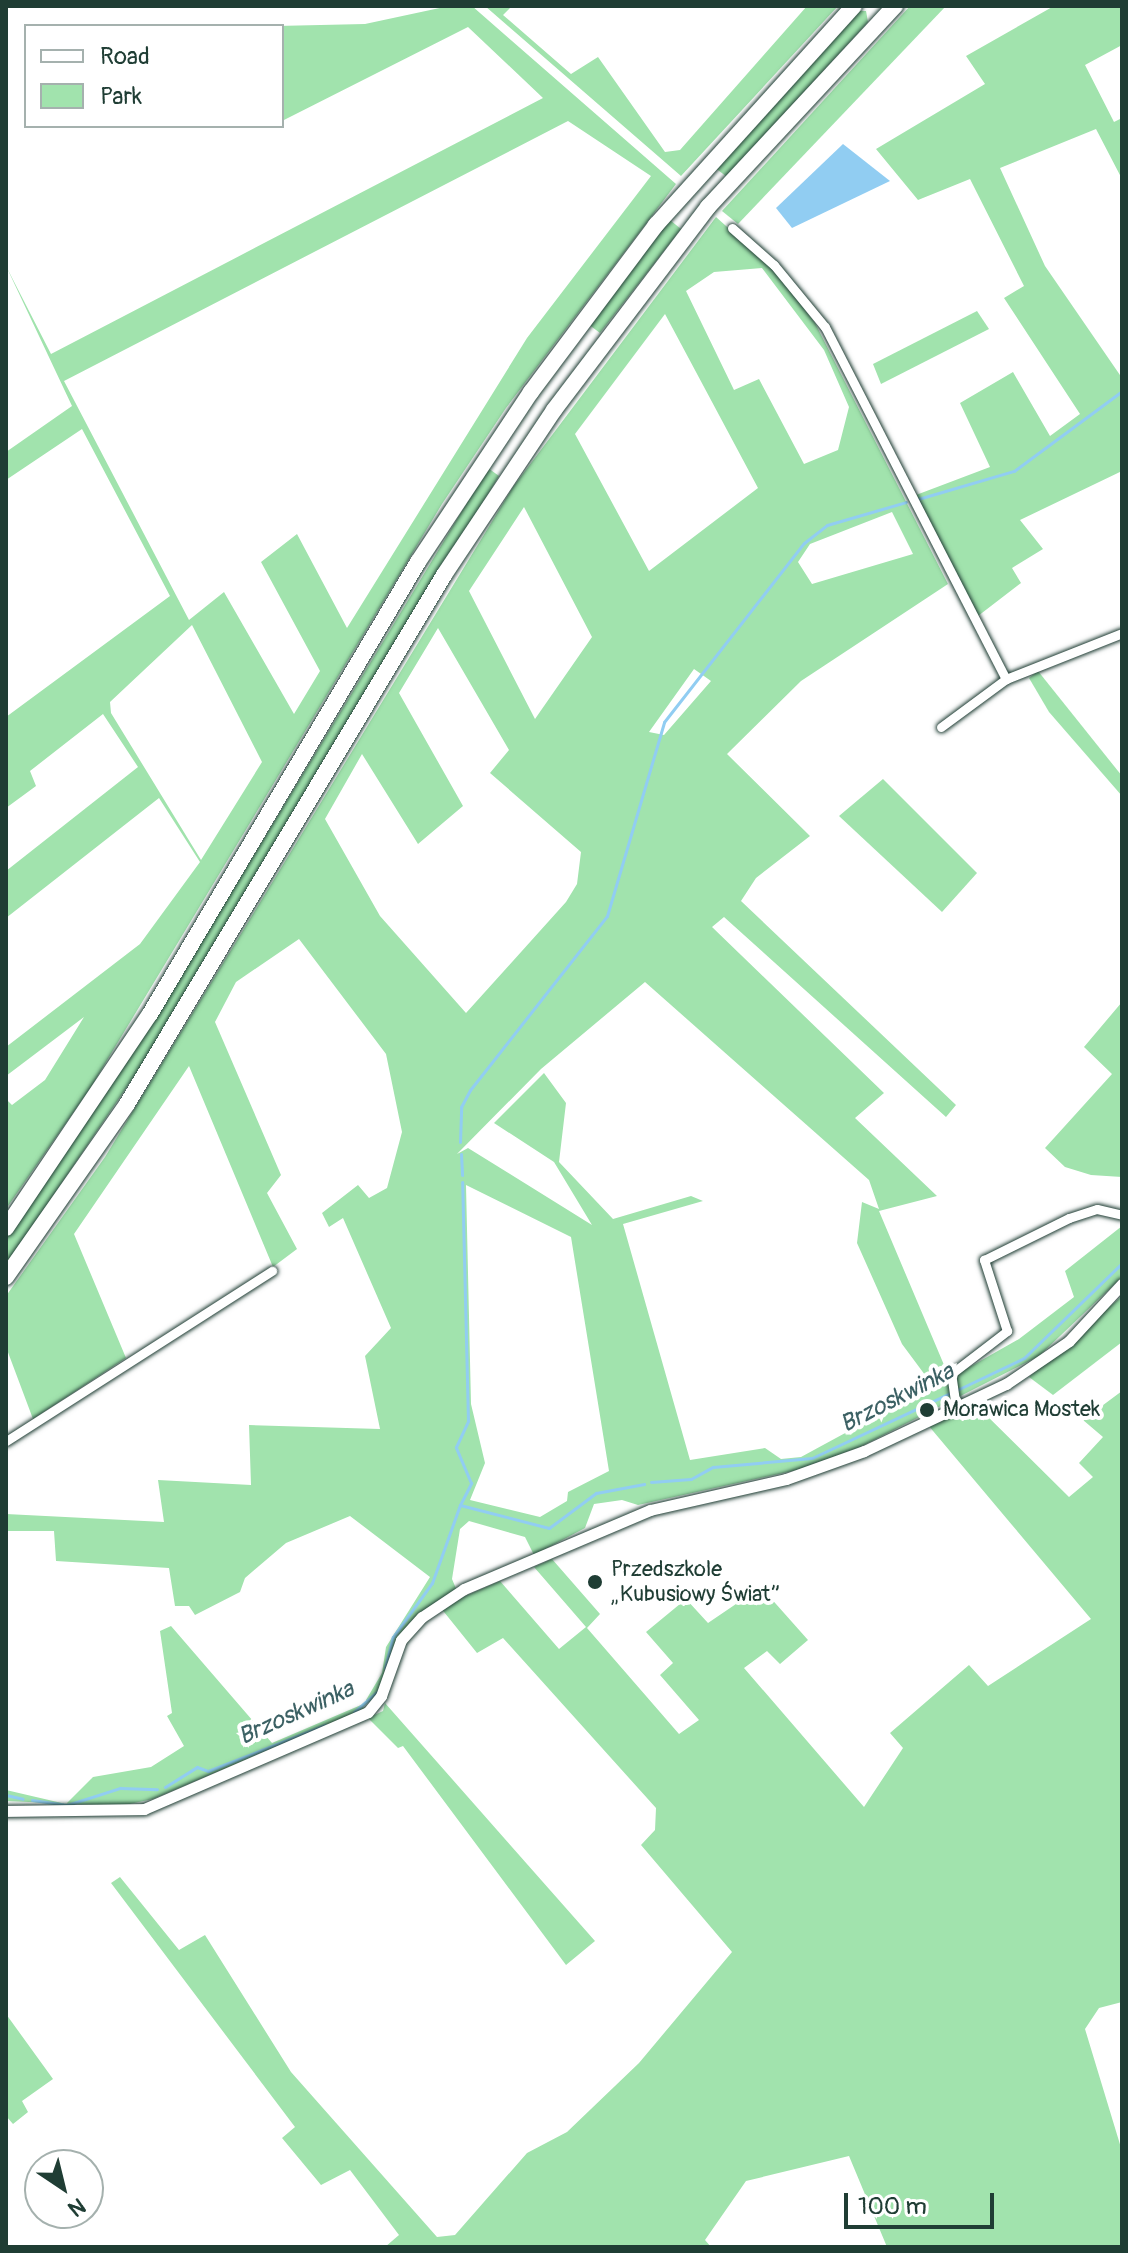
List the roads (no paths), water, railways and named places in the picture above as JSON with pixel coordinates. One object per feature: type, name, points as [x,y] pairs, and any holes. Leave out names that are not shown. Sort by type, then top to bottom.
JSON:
[{"type":"highway","points":[[6,1228],[150,1014],[418,562],[570,336],[656,225],[802,59],[854,6]]},
{"type":"highway","points":[[6,1277],[127,1104],[444,575],[594,354],[708,207],[824,78],[895,6]]},
{"type":"street","points":[[732,228],[774,265],[825,327],[1006,679]]},
{"type":"street","points":[[941,727],[1006,679],[1122,633]]},
{"type":"street","points":[[954,1402],[948,1385],[957,1367],[993,1347],[1007,1331],[984,1260],[1069,1218],[1097,1209],[1122,1215]]},
{"type":"street","points":[[6,1441],[272,1271]]},
{"type":"street","points":[[6,1811],[117,1813],[186,1793],[368,1712],[381,1696],[401,1640],[422,1617],[464,1589],[650,1510],[833,1465],[954,1402],[1006,1384],[1069,1341],[1122,1284]]},
{"type":"water","points":[[843,144],[890,181],[792,228],[776,208]]},
{"type":"waterway","points":[[918,499],[1014,471],[1122,391]]},
{"type":"waterway","points":[[460,1142],[461,1107],[470,1090],[607,916],[664,722],[804,543],[827,525],[906,502]]},
{"type":"waterway","points":[[461,1154],[462,1175]]},
{"type":"waterway","points":[[460,1505],[471,1483],[456,1447],[468,1421],[462,1182]]},
{"type":"waterway","name":"Brzoskwinka","points":[[957,1390],[1024,1358],[1122,1263]]},
{"type":"waterway","name":"Brzoskwinka","points":[[651,1482],[691,1479],[713,1467],[812,1458],[950,1393]]},
{"type":"waterway","name":"Brzoskwinka","points":[[385,1668],[393,1637],[432,1583],[460,1505],[549,1528],[596,1493],[644,1484]]},
{"type":"waterway","name":"Brzoskwinka","points":[[354,1712],[378,1691]]},
{"type":"waterway","name":"Brzoskwinka","points":[[165,1787],[197,1767],[208,1771],[325,1725]]},
{"type":"waterway","name":"Brzoskwinka","points":[[32,1800],[67,1805],[120,1788],[157,1789]]},
{"type":"waterway","name":"Brzoskwinka","points":[[6,1795],[23,1799]]},
{"type":"place","name":"Morawica Mostek","points":[[927,1410]]},
{"type":"place","name":"Przedszkole „Kubusiowy Świat”","points":[[595,1582]]}]
